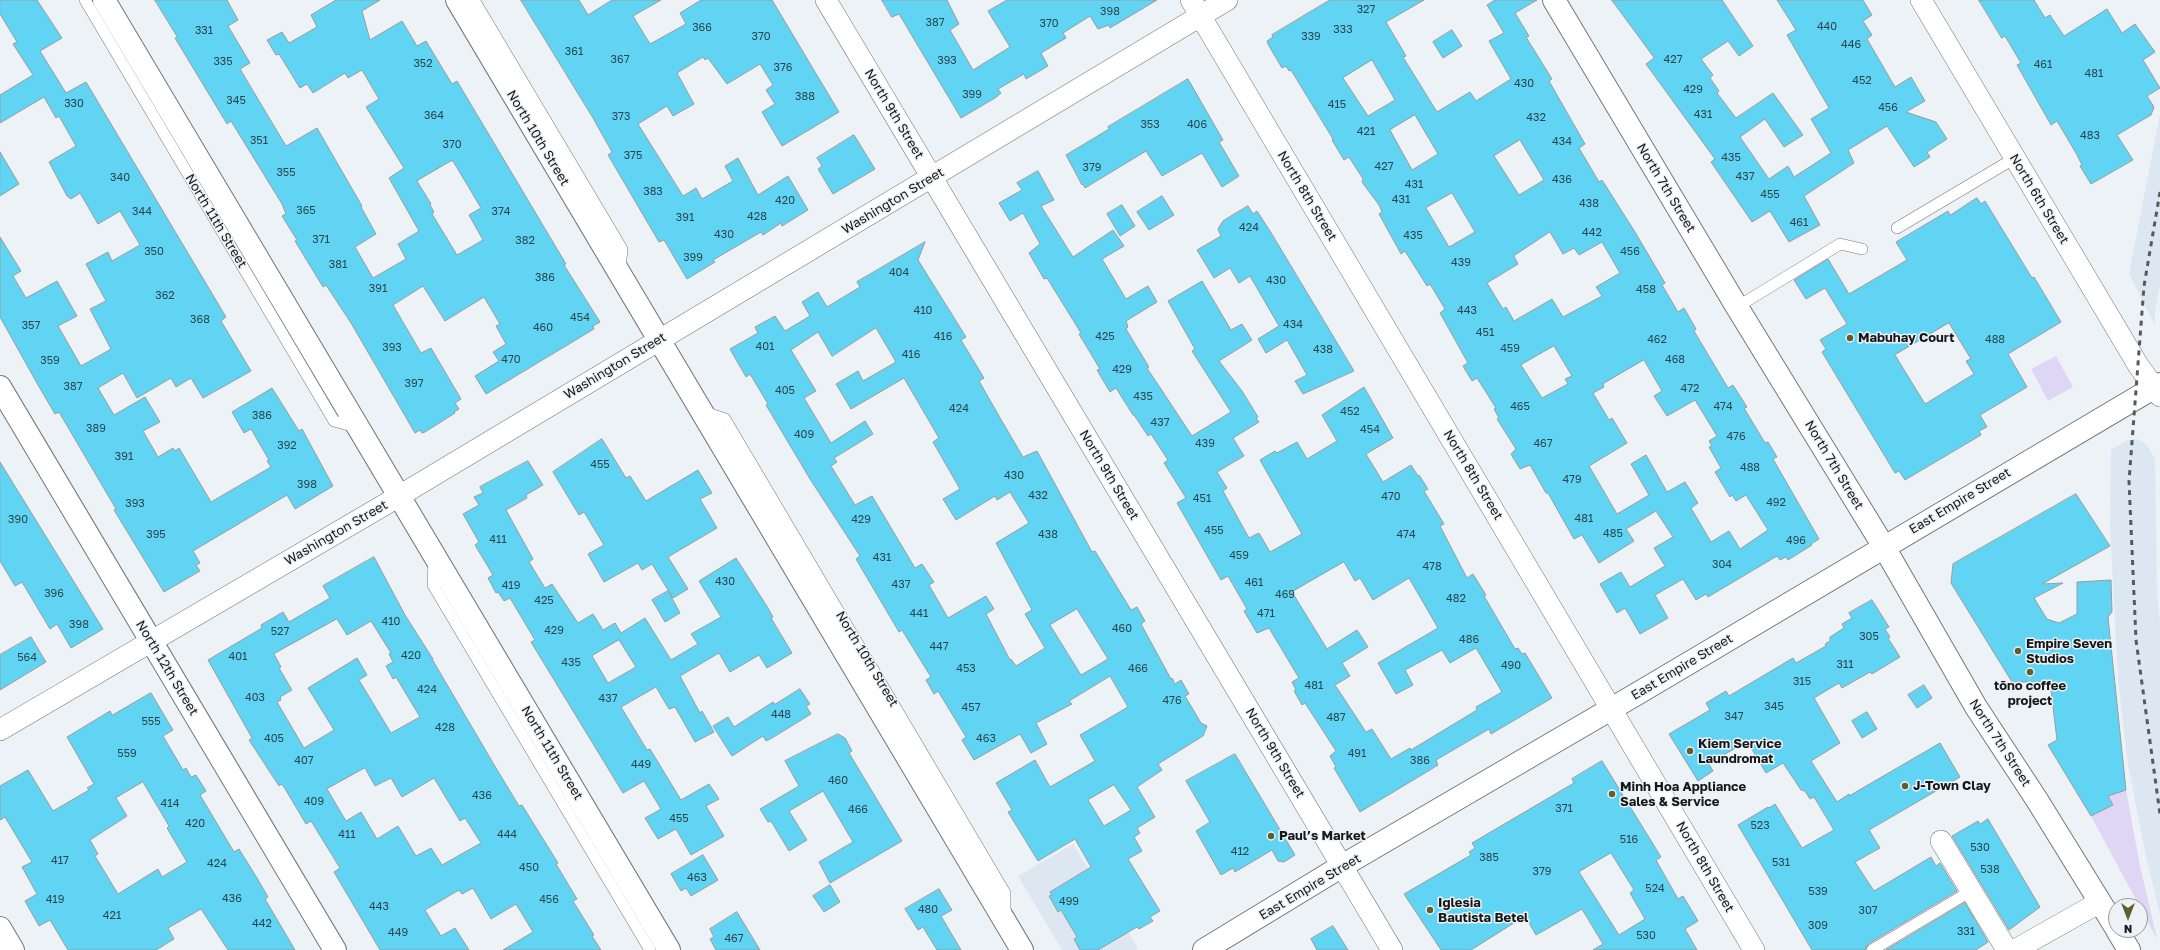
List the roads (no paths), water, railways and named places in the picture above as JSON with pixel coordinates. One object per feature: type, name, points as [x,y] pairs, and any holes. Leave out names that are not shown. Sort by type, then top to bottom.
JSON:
[{"type":"street","name":"North 11th Street","points":[[104,0],[669,950]]},
{"type":"street","name":"North 10th Street","points":[[457,0],[620,275],[660,339],[1005,924],[1022,950]]},
{"type":"street","name":"North 9th Street","points":[[826,0],[1392,950]]},
{"type":"street","name":"Washington Street","points":[[0,730],[151,640],[399,496],[931,178],[1196,8],[1227,0]]},
{"type":"street","name":"North 7th Street","points":[[1554,0],[1737,307],[1884,547],[1976,707],[2037,800],[2108,916]]},
{"type":"street","name":"North 6th Street","points":[[1921,0],[2138,365],[2158,389]]},
{"type":"street","name":"North 8th Street","points":[[1196,8],[1754,950]]},
{"type":"street","name":"North 12th Street","points":[[0,387],[335,950]]},
{"type":"street","name":"East Empire Street","points":[[1204,950],[1342,866],[1612,709],[1884,547],[2158,389]]},
{"type":"street","points":[[1941,841],[2007,950]]},
{"type":"street","points":[[2015,950],[2100,902]]},
{"type":"street","points":[[0,928],[13,950]]},
{"type":"street","name":"North 7th Street","points":[[2122,938],[2129,950]]},
{"type":"lane","name":"North 11th Street","points":[[85,0],[334,421],[358,427]]},
{"type":"lane","name":"North 10th Street","points":[[474,0],[622,249],[620,275]]},
{"type":"lane","points":[[1897,228],[2015,158]]},
{"type":"lane","points":[[1737,307],[1840,244],[1862,249]]},
{"type":"lane","name":"North 11th Street","points":[[435,556],[433,585],[650,950]]},
{"type":"lane","points":[[1872,950],[1971,891]]},
{"type":"railway","points":[[2160,192],[2144,286],[2129,481],[2136,640],[2160,814]]},
{"type":"place","name":"Mabuhay Court","points":[[1850,338]]},
{"type":"place","name":"Empire Seven Studios","points":[[2018,651]]},
{"type":"place","name":"tōno coffee project","points":[[2030,672]]},
{"type":"place","name":"Kiem Service Laundromat","points":[[1690,751]]},
{"type":"place","name":"J-Town Clay","points":[[1905,786]]},
{"type":"place","name":"Minh Hoa Appliance Sales & Service","points":[[1612,794]]},
{"type":"place","name":"Paul’s Market","points":[[1271,836]]},
{"type":"place","name":"Iglesia Bautista Betel","points":[[1430,910]]}]
